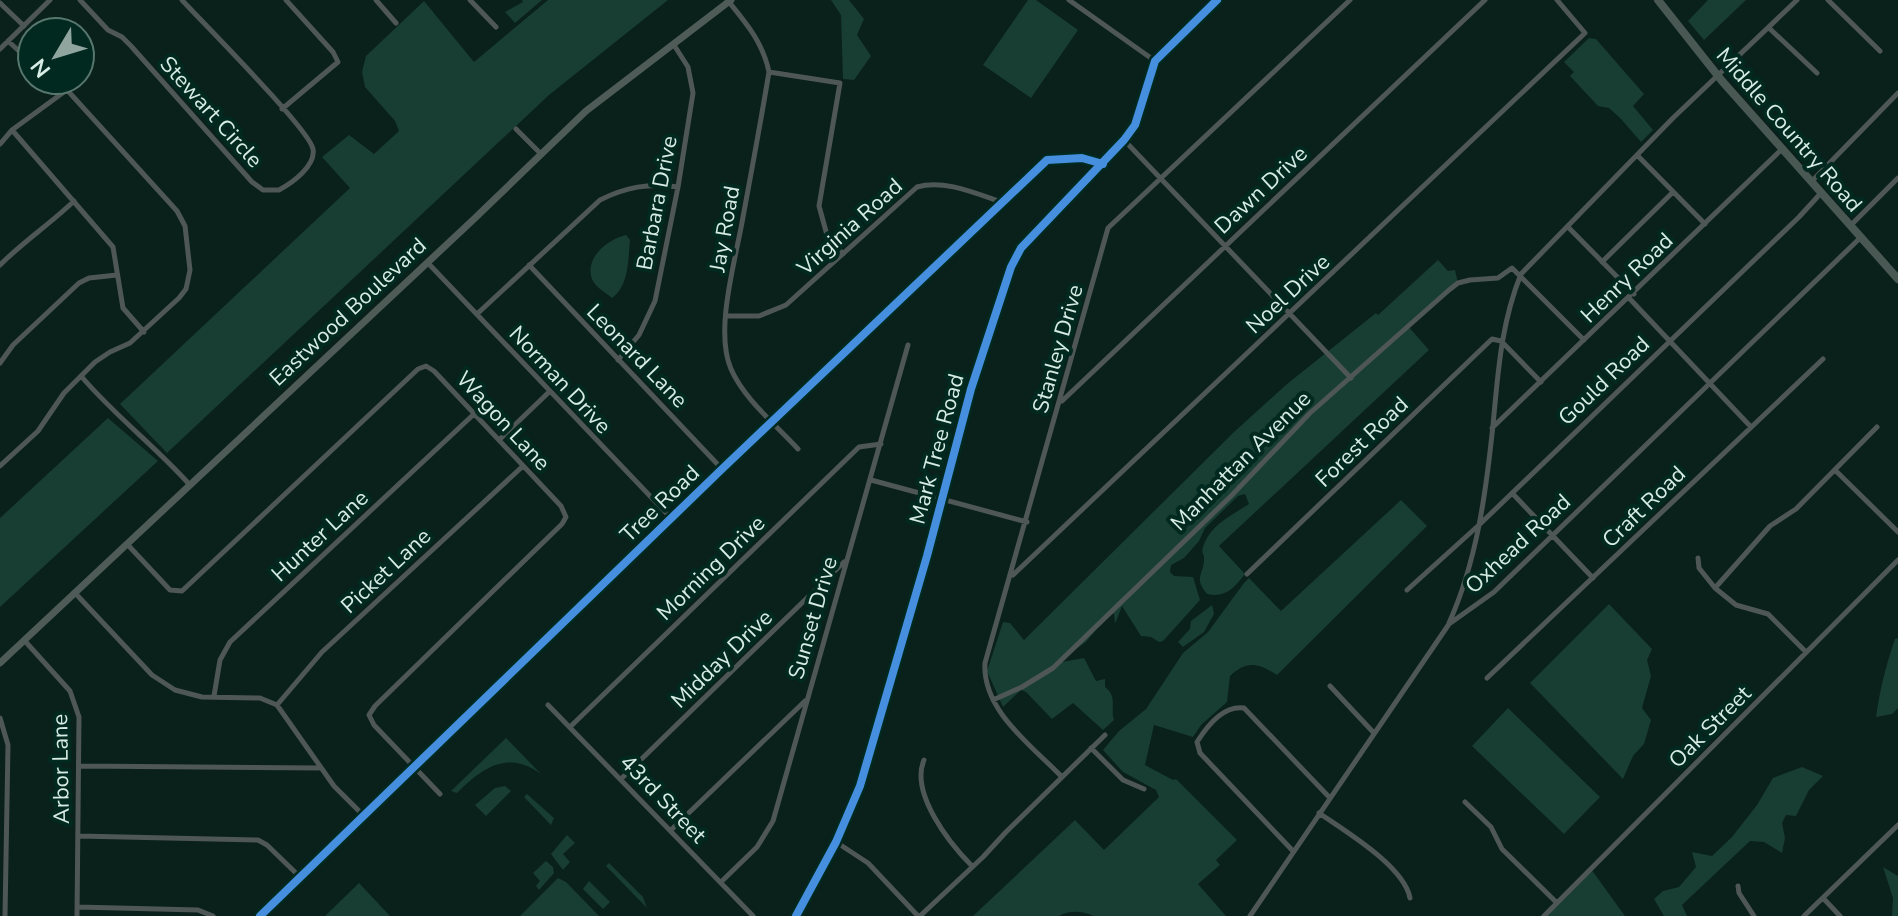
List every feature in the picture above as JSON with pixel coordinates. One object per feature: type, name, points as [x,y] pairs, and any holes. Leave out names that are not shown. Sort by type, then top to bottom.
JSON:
[{"type":"main road","name":"Middle Country Road","points":[[1658,0],[1717,75],[1898,279]]},
{"type":"street","points":[[34,16],[50,0]]},
{"type":"street","name":"Stewart Circle","points":[[80,0],[108,30],[131,46],[252,182],[268,191],[279,190],[304,171],[313,154],[309,139],[182,0]]},
{"type":"street","points":[[282,109],[338,62],[333,52],[286,0]]},
{"type":"street","points":[[470,0],[496,27]]},
{"type":"street","points":[[1069,0],[1083,6],[1155,61]]},
{"type":"street","name":"Mark Tree Road","points":[[796,916],[836,842],[860,786],[943,499],[971,389],[1011,267],[1021,248],[1124,140],[1135,125],[1155,61],[1217,0]]},
{"type":"street","name":"Stanley Drive","points":[[1061,776],[1003,716],[984,676],[985,663],[1108,228],[1350,0]]},
{"type":"street","name":"Dawn Drive","points":[[1059,403],[1485,0]]},
{"type":"street","name":"Noel Drive","points":[[1011,577],[1585,33],[1557,0]]},
{"type":"street","points":[[1449,624],[1471,564],[1479,525],[1501,341],[1510,301],[1521,274],[1717,75],[1797,0]]},
{"type":"street","points":[[1828,0],[1880,51]]},
{"type":"street","points":[[378,1],[396,23]]},
{"type":"street","points":[[730,1],[757,38],[769,72],[840,83],[819,206],[827,235],[843,254]]},
{"type":"street","name":"Eastwood Boulevard","points":[[0,663],[586,111],[730,1]]},
{"type":"street","points":[[0,3],[16,18]]},
{"type":"street","points":[[1769,28],[1817,73]]},
{"type":"street","points":[[0,49],[16,34]]},
{"type":"street","points":[[8,41],[16,48]]},
{"type":"street","name":"Barbara Drive","points":[[618,360],[639,335],[655,301],[678,187],[693,93],[688,67],[674,45]]},
{"type":"street","name":"Jay Road","points":[[769,72],[725,341],[732,372],[743,389],[798,449]]},
{"type":"street","points":[[1810,182],[1898,93]]},
{"type":"street","points":[[0,144],[12,130],[58,96]]},
{"type":"street","points":[[0,466],[38,431],[57,402],[81,376],[104,355],[130,343],[144,332],[179,298],[186,289],[190,270],[185,226],[170,203],[74,96]]},
{"type":"street","points":[[516,129],[542,154]]},
{"type":"street","points":[[12,130],[113,247],[123,308],[144,332]]},
{"type":"street","points":[[1124,140],[1351,378]]},
{"type":"street","name":"Henry Road","points":[[1492,428],[1782,149]]},
{"type":"street","points":[[1637,155],[1705,224]]},
{"type":"street","name":"Tree Road","points":[[260,916],[1047,160],[1082,158],[1103,164]]},
{"type":"street","points":[[1850,226],[1898,178]]},
{"type":"street","name":"Virginia Road","points":[[727,316],[750,318],[779,310],[917,187],[934,183],[1001,202]]},
{"type":"street","points":[[477,314],[600,200],[629,187],[647,184],[678,187]]},
{"type":"street","points":[[1602,262],[1673,192]]},
{"type":"street","name":"Gould Road","points":[[1407,590],[1479,525],[1821,193]]},
{"type":"street","points":[[0,265],[32,234],[49,224],[74,201]]},
{"type":"street","points":[[1568,227],[1709,385],[1751,427]]},
{"type":"street","name":"Oxhead Road","points":[[1250,916],[1449,624],[1494,592],[1860,238]]},
{"type":"street","name":"Norman Drive","points":[[427,262],[671,518]]},
{"type":"street","name":"Leonard Lane","points":[[529,265],[722,469]]},
{"type":"street","name":"Manhattan Avenue","points":[[993,700],[1053,668],[1232,495],[1287,435],[1458,283],[1498,278],[1512,268],[1521,274]]},
{"type":"street","points":[[1521,274],[1584,340]]},
{"type":"street","points":[[0,363],[13,345],[79,283],[89,278],[117,275]]},
{"type":"street","name":"Forest Road","points":[[1247,574],[1492,339],[1501,341]]},
{"type":"street","points":[[1501,341],[1541,382]]},
{"type":"street","name":"Sunset Drive","points":[[721,882],[766,837],[773,821],[908,345]]},
{"type":"street","name":"Craft Road","points":[[1487,678],[1823,359]]},
{"type":"street","name":"Wagon Lane","points":[[127,544],[167,587],[178,592],[420,367],[428,366],[566,514],[563,522],[369,715],[374,725],[440,794]]},
{"type":"street","points":[[81,376],[105,404],[155,448],[189,484]]},
{"type":"street","points":[[499,440],[549,392]]},
{"type":"street","name":"Hunter Lane","points":[[214,696],[220,660],[230,642],[474,414]]},
{"type":"street","points":[[1715,588],[1770,526],[1796,509],[1877,427]]},
{"type":"street","name":"Morning Drive","points":[[570,727],[859,447],[881,444]]},
{"type":"street","name":"Picket Lane","points":[[277,705],[322,652],[523,466]]},
{"type":"street","points":[[1835,470],[1898,532]]},
{"type":"street","points":[[871,480],[1027,522]]},
{"type":"street","points":[[1512,493],[1593,578]]},
{"type":"street","points":[[1698,558],[1699,568],[1715,588],[1736,605],[1768,614],[1806,652]]},
{"type":"street","name":"Oak Street","points":[[1544,916],[1898,560]]},
{"type":"street","name":"Midday Drive","points":[[621,779],[846,561]]},
{"type":"street","points":[[75,593],[163,684],[192,696],[260,698],[277,705],[320,768],[363,815]]},
{"type":"street","name":"Arbor Lane","points":[[24,640],[74,699],[79,717],[77,916]]},
{"type":"street","points":[[1330,686],[1373,732]]},
{"type":"street","points":[[671,830],[806,701]]},
{"type":"street","name":"43rd Street","points":[[548,705],[753,916]]},
{"type":"street","points":[[1293,851],[1200,753],[1197,742],[1224,712],[1235,706],[1244,708],[1330,798]]},
{"type":"street","points":[[0,718],[8,745],[5,916]]},
{"type":"street","points":[[836,842],[868,863],[919,916],[990,851],[1105,735]]},
{"type":"street","points":[[1091,748],[1116,774],[1144,789]]},
{"type":"street","points":[[924,760],[919,770],[920,779],[931,810],[945,836],[972,866]]},
{"type":"street","points":[[80,766],[320,768]]},
{"type":"street","points":[[1465,802],[1491,827],[1502,849],[1557,903]]},
{"type":"street","points":[[1319,813],[1373,851],[1406,884],[1410,898]]},
{"type":"street","points":[[1804,916],[1898,825]]},
{"type":"street","points":[[79,836],[258,840],[300,877]]},
{"type":"street","points":[[1738,886],[1739,893],[1754,916]]},
{"type":"street","points":[[1823,898],[1840,916]]},
{"type":"street","points":[[77,907],[148,912],[198,910],[213,916]]},
{"type":"green space","points":[[522,0],[542,0],[515,23],[505,12]]},
{"type":"green space","points":[[548,0],[668,0],[549,95],[167,453],[120,404],[350,188],[322,157],[349,135],[374,154],[399,131],[395,121],[365,87],[362,72],[366,56],[424,1],[474,62]]},
{"type":"green space","points":[[831,0],[849,0],[864,19],[857,35],[871,56],[854,80],[843,79],[841,15]]},
{"type":"green space","points":[[1028,0],[1036,0],[1078,30],[1031,98],[983,65]]},
{"type":"green space","points":[[1708,0],[1746,0],[1704,40],[1688,21]]},
{"type":"green space","points":[[1589,38],[1596,39],[1644,94],[1633,106],[1653,130],[1641,142],[1621,119],[1609,108],[1598,106],[1570,76],[1574,72],[1564,62]]},
{"type":"green space","points":[[626,235],[630,240],[627,272],[622,287],[612,298],[593,282],[591,264],[605,245]]},
{"type":"green space","points":[[1438,260],[1448,271],[1455,270],[1458,283],[1408,326],[1429,350],[1219,546],[1245,574],[1237,584],[1224,593],[1207,594],[1200,580],[1204,564],[1202,551],[1206,539],[1216,527],[1249,504],[1245,494],[1238,496],[1205,528],[1199,541],[1184,558],[1171,565],[1170,572],[1174,576],[1193,577],[1200,600],[1163,641],[1141,636],[1122,606],[1115,624],[1114,614],[1110,613],[1086,642],[1056,663],[1084,658],[1096,681],[1105,679],[1105,687],[1113,699],[1114,720],[1103,730],[1073,703],[1052,719],[1021,690],[1003,707],[987,671],[1003,622],[1010,623],[1024,640],[1234,432],[1287,384],[1376,313],[1378,315]]},
{"type":"green space","points":[[108,418],[158,461],[0,607],[0,518]]},
{"type":"green space","points":[[1401,500],[1427,526],[1277,675],[1253,665],[1236,671],[1230,676],[1227,702],[1201,725],[1193,737],[1154,725],[1145,765],[1176,779],[1237,840],[1216,860],[1220,865],[1198,884],[1226,916],[1094,916],[1076,912],[1059,916],[973,916],[1075,820],[1104,850],[1159,797],[1156,790],[1123,772],[1103,750],[1119,731],[1146,709],[1183,653],[1208,632],[1249,578],[1281,611]]},
{"type":"green space","points":[[1609,604],[1652,649],[1647,660],[1651,676],[1642,708],[1651,720],[1644,744],[1633,756],[1623,779],[1530,683]]},
{"type":"green space","points":[[1212,605],[1214,614],[1204,632],[1183,647],[1178,642],[1190,629],[1191,621]]},
{"type":"green space","points":[[1898,638],[1898,708],[1892,714],[1876,717],[1886,668],[1895,639]]},
{"type":"green space","points":[[1508,708],[1600,797],[1564,834],[1472,746]]},
{"type":"green space","points":[[506,738],[541,774],[517,763],[495,765],[475,776],[457,793],[451,791]]},
{"type":"green space","points":[[1802,767],[1823,776],[1809,790],[1796,816],[1786,815],[1782,823],[1785,838],[1782,853],[1764,842],[1750,841],[1682,905],[1687,916],[1664,916],[1654,899],[1663,891],[1679,887],[1696,867],[1692,852],[1712,856],[1732,837],[1773,778]]},
{"type":"green space","points":[[505,786],[511,791],[486,816],[475,805],[495,788]]},
{"type":"green space","points":[[527,794],[554,818],[551,825],[524,797]]},
{"type":"green space","points":[[567,835],[575,843],[563,854],[570,862],[563,870],[551,854]]},
{"type":"green space","points":[[546,861],[553,867],[554,873],[539,890],[536,886],[540,881],[533,873]]},
{"type":"green space","points":[[609,863],[643,897],[647,908],[606,866]]},
{"type":"green space","points":[[1883,867],[1898,876],[1898,916],[1892,916],[1893,898]]},
{"type":"green space","points":[[1591,869],[1625,916],[1544,916]]},
{"type":"green space","points":[[558,878],[566,882],[599,916],[520,916]]},
{"type":"green space","points":[[589,881],[610,902],[603,909],[583,889]]},
{"type":"green space","points":[[359,883],[390,916],[325,916]]},
{"type":"cycle path","points":[[796,916],[836,842],[860,786],[927,556],[971,389],[1011,267],[1021,248],[1124,140],[1135,125],[1155,61],[1217,0]]},
{"type":"cycle path","points":[[260,916],[1047,160],[1082,158],[1103,164]]}]
